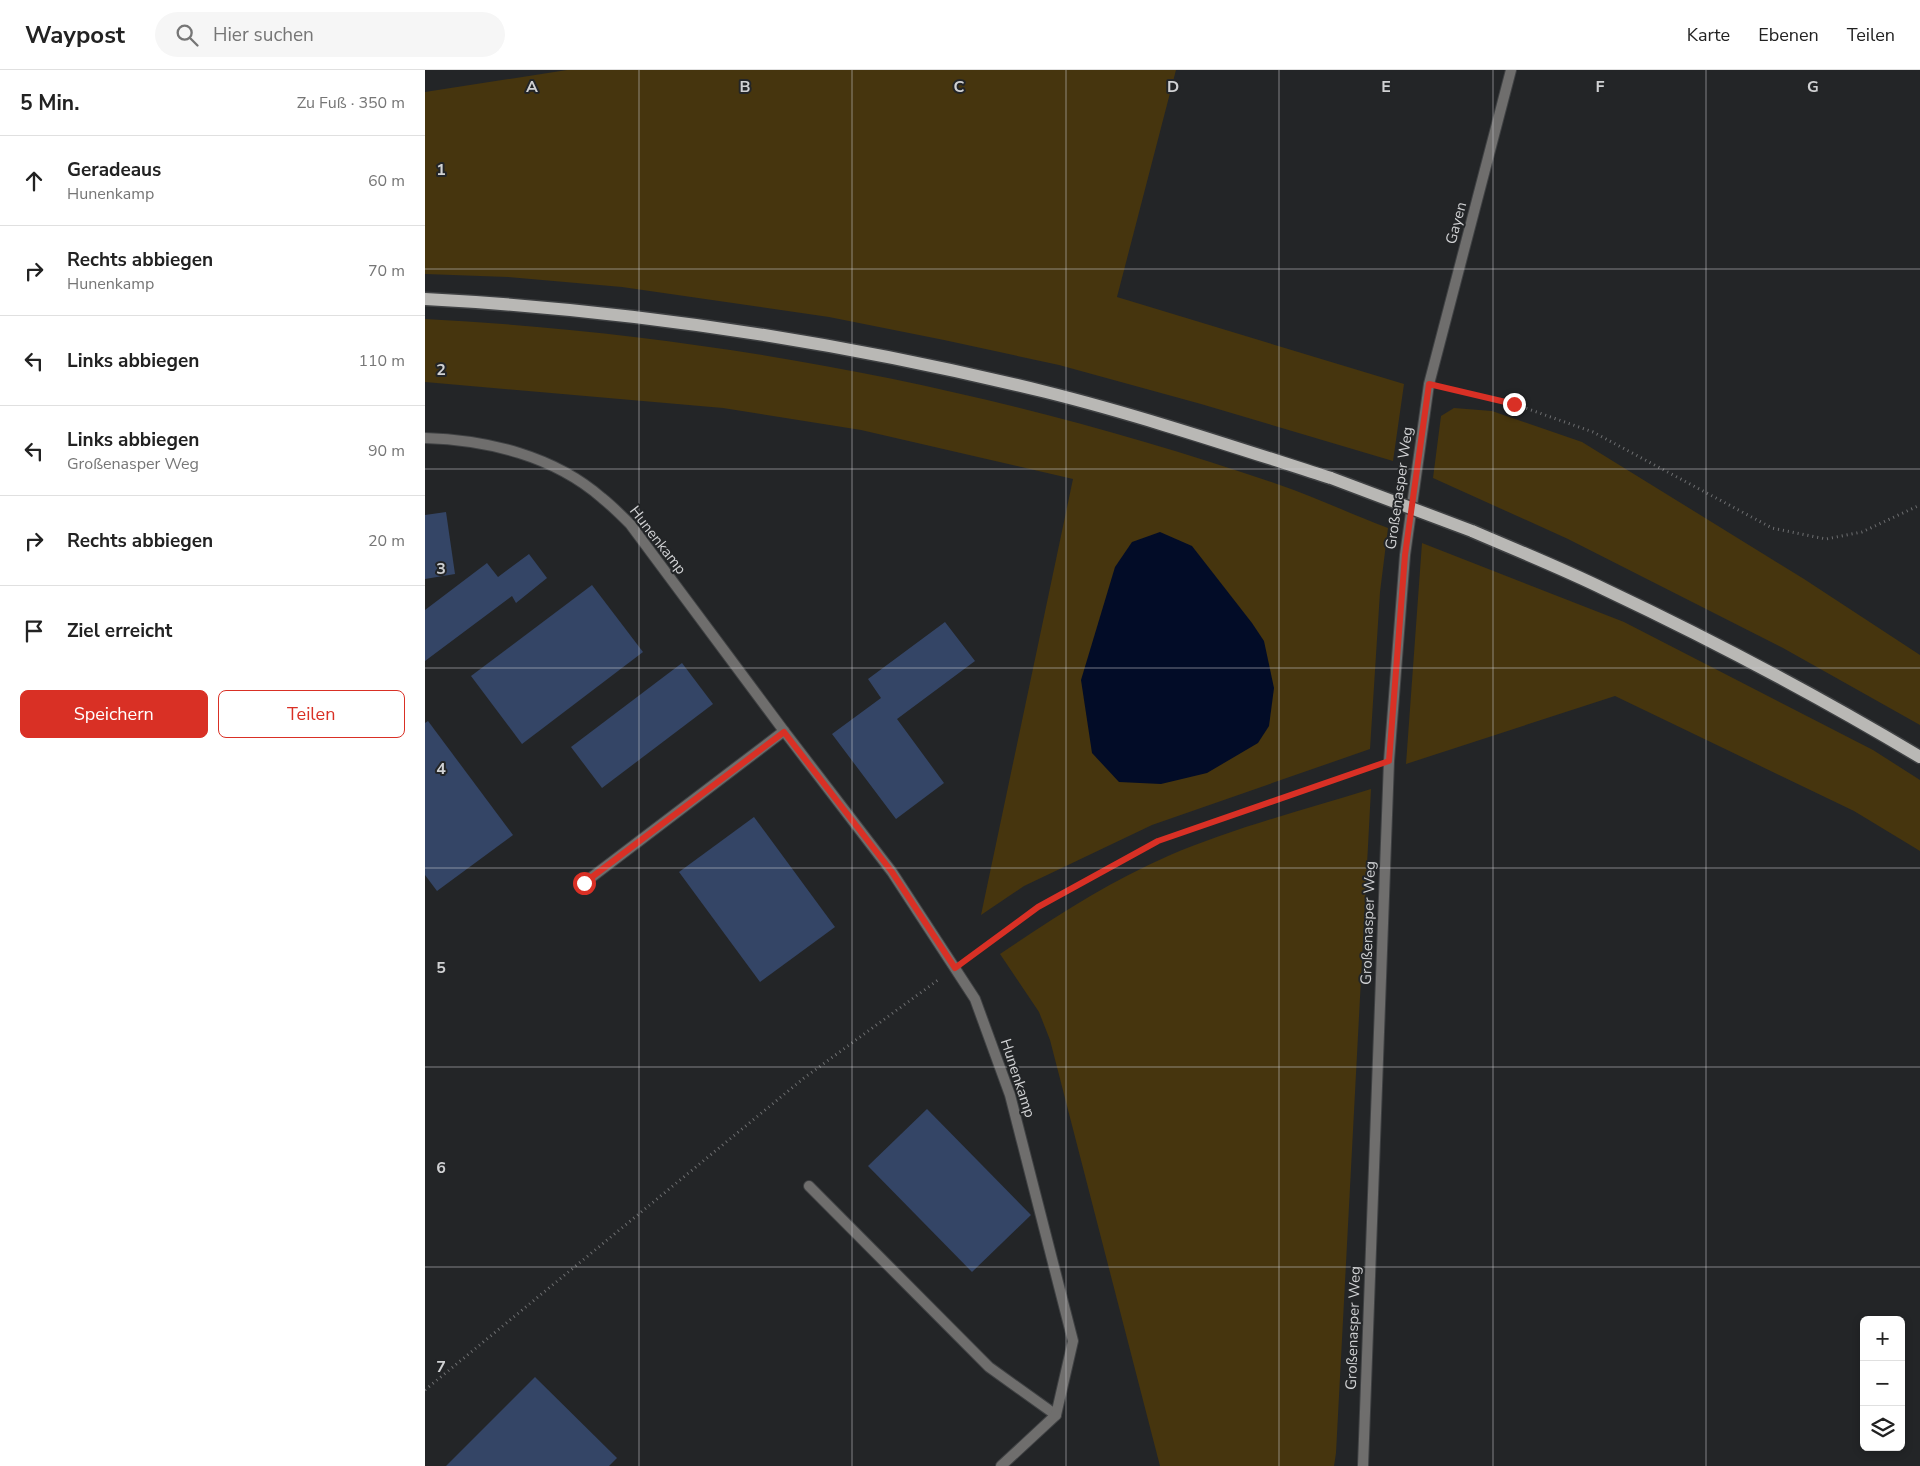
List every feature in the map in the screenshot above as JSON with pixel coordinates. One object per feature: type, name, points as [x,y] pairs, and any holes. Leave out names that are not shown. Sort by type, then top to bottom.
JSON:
[{"type":"main road","points":[[425,299],[500,303],[619,315],[713,326],[821,343],[932,366],[1047,393],[1191,433],[1331,478],[1472,530],[1603,589],[1727,650],[1863,722],[1920,757]]},
{"type":"street","name":"Gayen","points":[[1429,384],[1511,70]]},
{"type":"street","name":"Großenasper Weg","points":[[1363,1466],[1389,761],[1405,555],[1429,384]]},
{"type":"street","name":"Hunenkamp","points":[[425,438],[497,446],[541,460],[570,475],[601,497],[630,524],[784,732],[892,872],[955,968],[975,999],[1010,1095],[1073,1341],[1056,1415]]},
{"type":"street","points":[[584,883],[784,732]]},
{"type":"street","points":[[809,1186],[989,1367],[1056,1415],[1001,1466]]},
{"type":"path","points":[[1429,384],[1514,404],[1593,432],[1773,528],[1826,539],[1862,532],[1920,505]]},
{"type":"path","points":[[425,1390],[804,1078],[1038,907],[1158,841],[1389,761]]},
{"type":"shaded area","points":[[567,70],[1176,70],[1117,297],[1404,384],[1393,461],[1201,404],[1059,365],[829,317],[622,287],[508,277],[425,274],[425,92]]},
{"type":"shaded area","points":[[425,319],[534,327],[642,338],[750,353],[857,372],[963,394],[1069,421],[1174,451],[1291,489],[1388,528],[1380,592],[1370,749],[1152,825],[1024,886],[981,915],[1073,479],[861,430],[723,408],[425,382]]},
{"type":"shaded area","points":[[1454,408],[1492,411],[1582,442],[1804,579],[1920,655],[1920,725],[1783,648],[1568,539],[1433,478],[1441,416]]},
{"type":"shaded area","points":[[1422,543],[1624,622],[1873,750],[1920,780],[1920,851],[1854,811],[1615,696],[1406,764]]},
{"type":"shaded area","points":[[1371,789],[1334,1466],[1160,1466],[1050,1040],[1039,1012],[1000,954],[1103,889],[1168,856],[1243,828]]},
{"type":"water","points":[[1160,532],[1192,546],[1264,641],[1274,688],[1269,726],[1258,743],[1207,773],[1161,784],[1119,782],[1092,753],[1081,680],[1115,567],[1132,542]]},
{"type":"building","points":[[446,512],[455,574],[425,579],[425,515]]},
{"type":"building","points":[[529,554],[547,578],[516,603],[512,596],[425,661],[425,610],[487,563],[498,577]]},
{"type":"building","points":[[592,585],[643,652],[522,744],[471,676]]},
{"type":"building","points":[[945,622],[975,661],[897,719],[944,783],[896,819],[832,734],[881,698],[868,679]]},
{"type":"building","points":[[682,663],[713,704],[602,788],[571,747]]},
{"type":"building","points":[[428,721],[513,835],[437,891],[425,875],[425,723]]},
{"type":"building","points":[[754,817],[835,927],[760,982],[679,872]]},
{"type":"building","points":[[927,1109],[1031,1215],[972,1272],[868,1166]]},
{"type":"building","points":[[535,1377],[617,1458],[609,1466],[446,1466]]},
{"type":"route","points":[[584,883],[784,732],[892,872],[955,968],[1038,907],[1158,841],[1389,761],[1405,555],[1429,384],[1514,404]]}]
